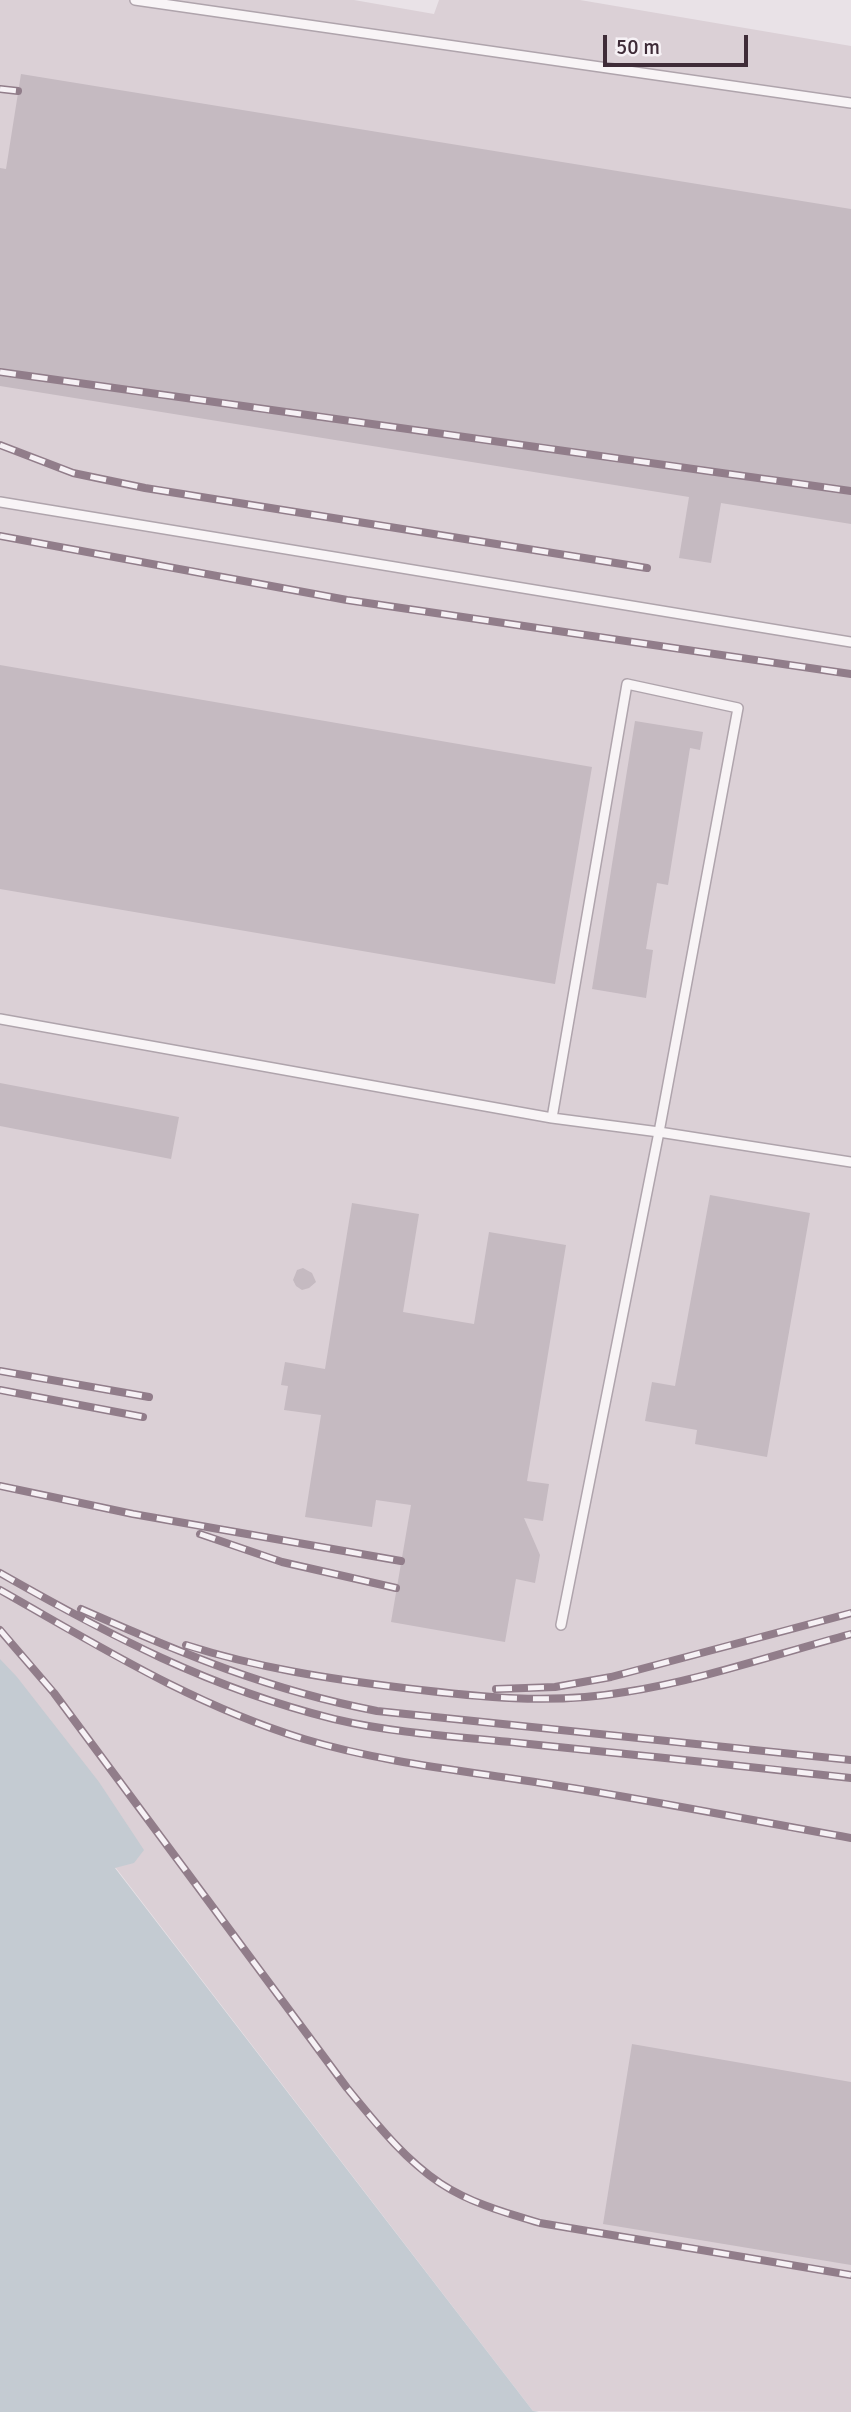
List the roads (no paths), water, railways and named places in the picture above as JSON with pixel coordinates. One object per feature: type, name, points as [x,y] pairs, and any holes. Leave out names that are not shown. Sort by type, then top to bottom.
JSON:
[{"type":"lane","points":[[135,0],[851,103]]},
{"type":"lane","points":[[0,502],[851,642]]},
{"type":"lane","points":[[552,1118],[627,684],[738,708],[659,1132],[561,1625]]},
{"type":"lane","points":[[0,1019],[552,1118],[851,1162]]},
{"type":"railway","points":[[0,89],[18,91]]},
{"type":"railway","points":[[0,372],[851,491]]},
{"type":"railway","points":[[0,445],[73,473],[145,488],[647,568]]},
{"type":"railway","points":[[0,536],[347,600],[851,674]]},
{"type":"railway","points":[[0,1371],[149,1397]]},
{"type":"railway","points":[[0,1390],[143,1417]]},
{"type":"railway","points":[[0,1486],[133,1514],[401,1561]]},
{"type":"railway","points":[[200,1534],[282,1562],[396,1588]]},
{"type":"railway","points":[[0,1573],[122,1639],[203,1676],[245,1692],[334,1719],[431,1734],[851,1778]]},
{"type":"railway","points":[[0,1590],[185,1692],[304,1739],[395,1760],[586,1790],[851,1838]]},
{"type":"railway","points":[[81,1609],[226,1669],[299,1692],[377,1711],[851,1760]]},
{"type":"railway","points":[[496,1689],[555,1687],[611,1677],[851,1613]]},
{"type":"railway","points":[[0,1630],[54,1693],[347,2088],[390,2139],[440,2183],[476,2202],[540,2223],[851,2275]]},
{"type":"railway","points":[[186,1645],[294,1672],[349,1681],[459,1694],[542,1699],[597,1696],[654,1687],[711,1674],[851,1634]]}]
